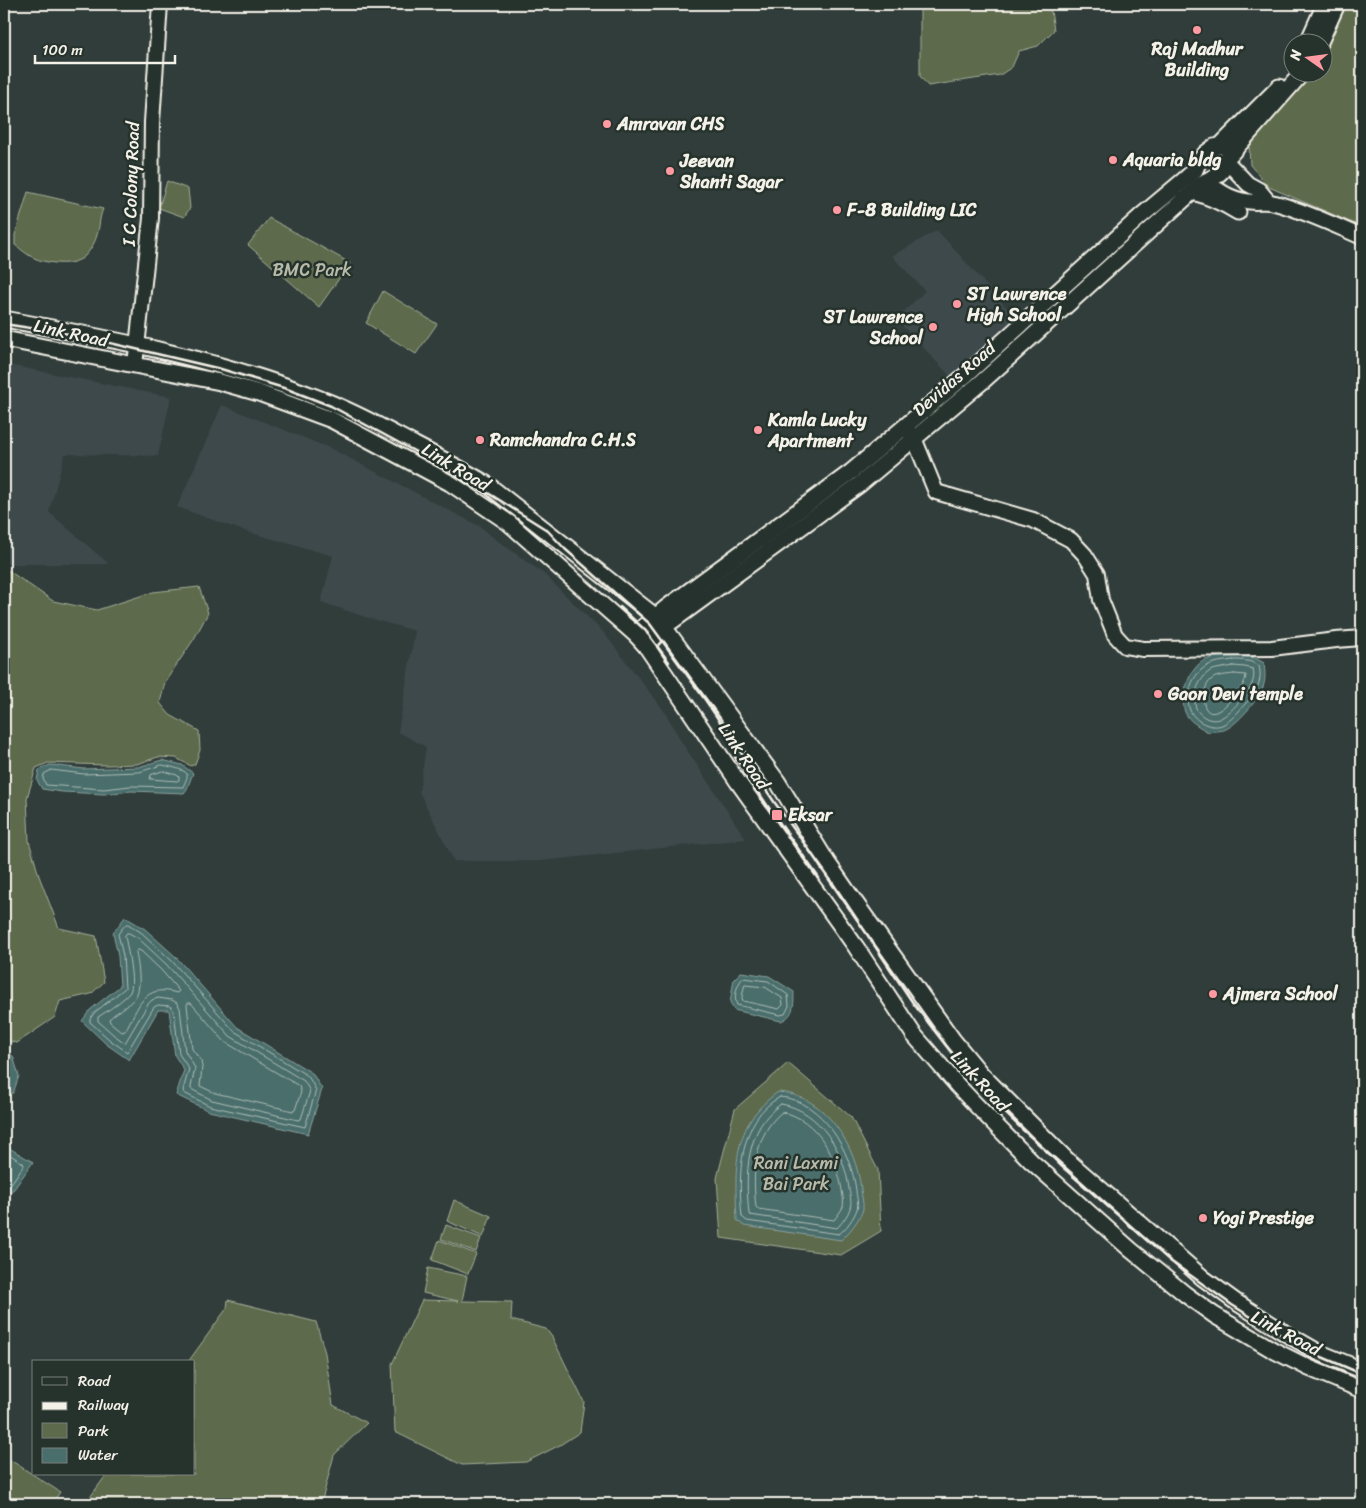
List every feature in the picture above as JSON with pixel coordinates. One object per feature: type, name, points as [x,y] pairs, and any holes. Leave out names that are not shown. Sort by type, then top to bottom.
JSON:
[{"type":"main road","points":[[1312,32],[1325,4]]},
{"type":"main road","points":[[1324,32],[1337,4]]},
{"type":"main road","name":"Devidas Road","points":[[909,432],[984,380],[1193,192],[1206,181],[1220,174],[1225,167],[1225,155],[1284,81]]},
{"type":"main road","name":"Devidas Road","points":[[1225,155],[1294,82]]},
{"type":"main road","name":"Devidas Road","points":[[909,432],[945,392],[1195,170],[1206,153],[1214,147],[1225,155]]},
{"type":"main road","points":[[1195,170],[1200,178],[1206,181]]},
{"type":"main road","points":[[1193,192],[1221,202],[1238,212]]},
{"type":"main road","name":"Link Road","points":[[4,320],[138,345],[245,372],[325,400],[381,427],[488,485],[660,622],[777,781],[827,862],[953,1040],[981,1074],[1067,1160],[1203,1278],[1236,1302],[1285,1333],[1318,1352],[1362,1370]]},
{"type":"main road","name":"Link Road","points":[[4,338],[220,382],[277,399],[332,420],[427,470],[450,483],[509,523],[635,634],[646,646],[738,782],[851,940],[914,1034],[958,1086],[1031,1161],[1184,1294],[1214,1315],[1273,1350],[1309,1368],[1362,1390]]},
{"type":"main road","points":[[635,634],[660,622],[750,546],[909,432]]},
{"type":"main road","points":[[646,646],[660,622]]},
{"type":"street","name":"I C Colony Road","points":[[135,365],[151,218],[152,122],[160,4]]},
{"type":"street","points":[[1225,155],[1248,184],[1260,190],[1268,201]]},
{"type":"street","points":[[1206,181],[1230,198],[1255,202],[1268,201],[1299,211],[1362,237]]},
{"type":"street","points":[[909,432],[936,492],[1033,520],[1071,540],[1085,555],[1097,574],[1101,600],[1115,635],[1125,646],[1143,649],[1272,648],[1362,638]]},
{"type":"shaded area","name":"ST Lawrence High School","points":[[937,230],[1015,317],[951,377],[896,319],[925,291],[892,256]]},
{"type":"shaded area","points":[[4,364],[171,397],[158,456],[65,454],[49,512],[109,564],[4,564]]},
{"type":"shaded area","points":[[222,405],[332,449],[481,527],[543,573],[604,633],[665,712],[681,741],[746,839],[541,861],[454,861],[419,792],[426,747],[398,732],[415,631],[321,602],[333,556],[241,530],[177,507]]},
{"type":"green space","points":[[927,4],[1047,4],[1051,11],[1054,30],[1038,46],[1019,51],[1012,67],[1000,75],[928,86],[920,76],[920,7]]},
{"type":"green space","points":[[1340,4],[1362,4],[1362,227],[1269,187],[1250,165],[1249,144],[1303,82],[1334,82],[1334,32],[1329,32]]},
{"type":"green space","points":[[167,181],[188,189],[190,208],[184,217],[159,208]]},
{"type":"green space","points":[[28,192],[103,209],[96,238],[85,256],[69,263],[50,262],[31,257],[15,245],[15,235]]},
{"type":"green space","name":"BMC Park","points":[[269,218],[350,263],[319,307],[248,245]]},
{"type":"green space","points":[[383,291],[437,324],[416,354],[366,323]]},
{"type":"green space","points":[[6,569],[53,601],[97,610],[153,592],[199,587],[208,613],[194,639],[165,682],[160,703],[170,715],[199,731],[200,750],[195,764],[191,766],[176,758],[158,757],[137,764],[48,763],[36,768],[27,798],[29,841],[39,876],[59,928],[96,936],[104,982],[91,994],[60,1001],[55,1017],[17,1043],[4,1040],[4,571]]},
{"type":"green space","name":"Rani Laxmi Bai Park","points":[[788,1063],[851,1117],[878,1170],[881,1231],[841,1255],[721,1238],[717,1178],[735,1109]]},
{"type":"green space","points":[[454,1200],[491,1216],[483,1237],[447,1221]]},
{"type":"green space","points":[[446,1225],[481,1238],[476,1252],[441,1239]]},
{"type":"green space","points":[[439,1240],[476,1254],[468,1274],[432,1260]]},
{"type":"green space","points":[[428,1268],[467,1276],[462,1301],[512,1302],[511,1320],[546,1329],[552,1337],[584,1402],[580,1432],[560,1445],[526,1462],[462,1465],[395,1432],[392,1364],[422,1300],[458,1301],[423,1293]]},
{"type":"green space","points":[[228,1300],[316,1322],[325,1353],[333,1405],[367,1423],[334,1455],[321,1504],[85,1504],[106,1476],[195,1476],[195,1360],[189,1360],[227,1308]]},
{"type":"green space","points":[[4,1456],[32,1474],[32,1476],[35,1476],[60,1492],[52,1504],[4,1504]]},
{"type":"water","points":[[1232,655],[1255,658],[1264,663],[1264,684],[1252,705],[1241,718],[1224,730],[1208,732],[1191,721],[1185,712],[1183,698],[1187,683],[1190,675],[1205,660]]},
{"type":"water","points":[[162,760],[182,765],[193,773],[184,793],[131,791],[104,794],[62,792],[42,789],[37,780],[39,770],[50,765],[84,769],[138,767]]},
{"type":"water","points":[[125,917],[145,929],[176,957],[237,1027],[312,1073],[322,1089],[308,1134],[209,1111],[176,1095],[184,1070],[175,1056],[169,1010],[158,1010],[129,1060],[106,1044],[82,1021],[90,1010],[120,986],[118,956],[113,933]]},
{"type":"water","points":[[741,972],[769,976],[794,992],[793,1006],[789,1016],[781,1021],[734,1010],[730,1003],[734,979]]},
{"type":"water","points":[[4,1051],[13,1056],[19,1076],[13,1093],[4,1094]]},
{"type":"water","name":"Rani Laxmi Bai Park","points":[[778,1092],[795,1095],[811,1102],[824,1113],[836,1126],[853,1156],[858,1173],[863,1209],[854,1226],[841,1240],[744,1226],[737,1220],[736,1183],[739,1149],[751,1119]]},
{"type":"water","points":[[4,1145],[33,1162],[14,1189],[4,1196]]},
{"type":"railway","points":[[4,324],[76,335],[221,369],[287,389],[331,406],[464,478],[547,530],[565,549],[650,624],[832,882],[913,1003],[954,1056],[990,1098],[1023,1130],[1169,1260],[1232,1305],[1267,1327],[1310,1352],[1362,1374]]},
{"type":"railway","points":[[620,607],[645,630],[669,662]]},
{"type":"railway","points":[[735,757],[819,878]]},
{"type":"place","name":"Raj Madhur Building","points":[[1197,30]]},
{"type":"place","name":"Amravan CHS","points":[[607,124]]},
{"type":"place","name":"Aquaria bldg","points":[[1113,160]]},
{"type":"place","name":"Jeevan Shanti Sagar","points":[[670,171]]},
{"type":"place","name":"F-8 Building LIC","points":[[837,210]]},
{"type":"place","name":"ST Lawrence High School","points":[[957,304]]},
{"type":"place","name":"ST Lawrence School","points":[[933,327]]},
{"type":"place","name":"Kamla Lucky Apartment","points":[[758,430]]},
{"type":"place","name":"Ramchandra C.H.S","points":[[480,440]]},
{"type":"place","name":"Gaon Devi temple","points":[[1158,694]]},
{"type":"place","name":"Eksar","points":[[777,815]]},
{"type":"place","name":"Ajmera School","points":[[1213,994]]},
{"type":"place","name":"Yogi Prestige","points":[[1203,1218]]}]
